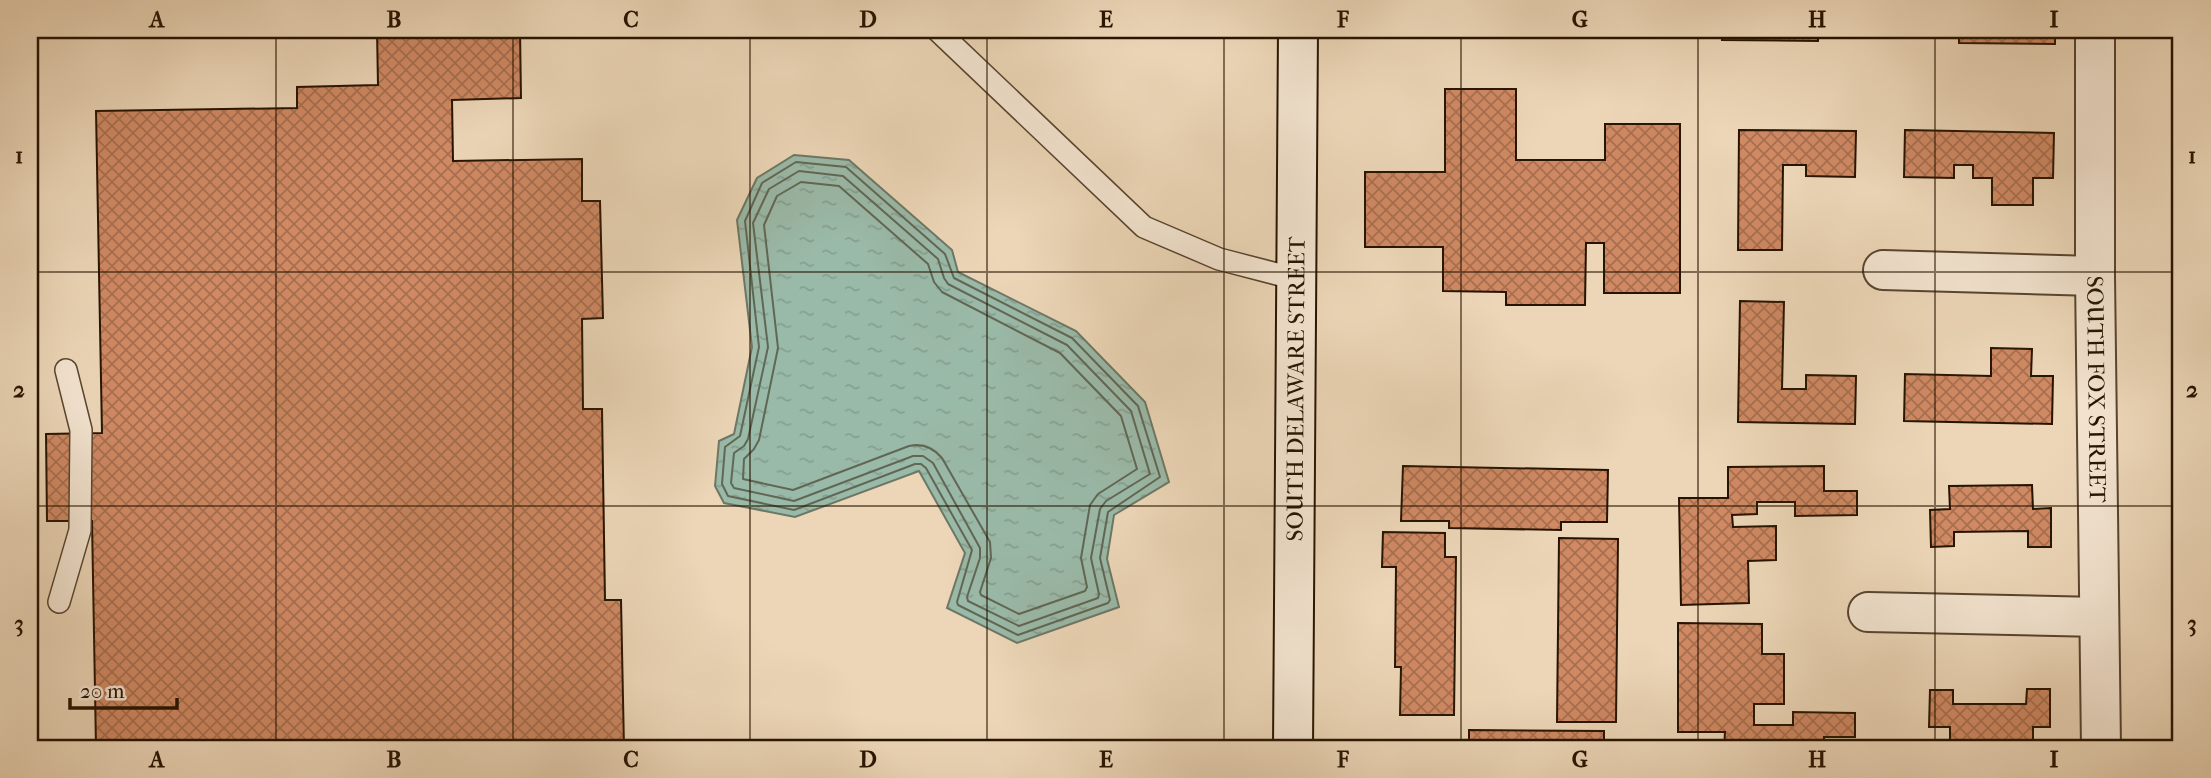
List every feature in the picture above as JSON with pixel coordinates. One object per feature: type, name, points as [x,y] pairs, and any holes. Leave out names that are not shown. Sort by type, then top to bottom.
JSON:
[{"type":"street","name":"SOUTH DELAWARE STREET","points":[[1293,748],[1298,30]]},
{"type":"street","name":"SOUTH FOX STREET","points":[[2095,30],[2101,748]]},
{"type":"street","points":[[1883,270],[2095,276]]},
{"type":"street","points":[[1868,612],[2099,617]]},
{"type":"lane","points":[[937,30],[1144,227],[1219,259],[1296,279]]},
{"type":"lane","points":[[59,602],[80,530],[81,430],[66,370]]},
{"type":"water","points":[[794,155],[849,160],[952,250],[958,272],[1076,331],[1145,402],[1169,482],[1114,515],[1107,559],[1119,607],[1017,643],[947,608],[965,553],[919,471],[795,517],[724,503],[715,486],[719,441],[734,434],[752,347],[737,220],[757,178]]},
{"type":"building","points":[[377,30],[520,30],[521,98],[452,100],[453,161],[582,159],[582,201],[600,201],[603,318],[582,319],[583,409],[602,409],[605,600],[621,600],[624,748],[96,748],[92,521],[47,521],[46,434],[102,433],[96,111],[297,108],[297,87],[378,85]]},
{"type":"building","points":[[1723,30],[1818,30],[1818,41],[1722,40]]},
{"type":"building","points":[[1959,30],[2055,30],[2055,44],[1959,43]]},
{"type":"building","points":[[1445,89],[1516,89],[1516,160],[1605,160],[1605,124],[1680,124],[1680,293],[1604,293],[1604,243],[1586,243],[1585,305],[1506,305],[1506,292],[1443,291],[1443,247],[1365,247],[1365,172],[1445,172]]},
{"type":"building","points":[[1739,130],[1856,131],[1855,177],[1806,176],[1806,165],[1783,165],[1782,250],[1738,250]]},
{"type":"building","points":[[1905,130],[2054,133],[2053,178],[2033,178],[2033,205],[1992,205],[1992,178],[1973,178],[1973,165],[1954,165],[1954,178],[1904,177]]},
{"type":"building","points":[[1740,301],[1784,302],[1782,389],[1806,389],[1806,375],[1856,376],[1855,424],[1738,422]]},
{"type":"building","points":[[1991,348],[2032,349],[2031,376],[2053,376],[2052,424],[1904,421],[1905,374],[1991,376]]},
{"type":"building","points":[[1403,466],[1608,470],[1607,522],[1561,522],[1561,530],[1449,528],[1449,521],[1401,521]]},
{"type":"building","points":[[1824,466],[1824,491],[1857,491],[1857,515],[1795,516],[1795,502],[1757,502],[1757,514],[1732,515],[1733,527],[1776,526],[1776,560],[1748,561],[1749,603],[1681,605],[1679,498],[1728,498],[1728,467]]},
{"type":"building","points":[[2032,485],[2033,509],[2051,508],[2051,547],[2028,547],[2028,531],[1954,532],[1954,546],[1931,547],[1930,510],[1950,509],[1949,486]]},
{"type":"building","points":[[1383,532],[1445,533],[1445,557],[1456,557],[1454,715],[1400,715],[1401,667],[1395,667],[1396,567],[1382,567]]},
{"type":"building","points":[[1559,538],[1618,539],[1616,722],[1557,722]]},
{"type":"building","points":[[1678,623],[1762,624],[1762,654],[1784,654],[1784,704],[1754,704],[1754,725],[1793,725],[1793,712],[1855,713],[1855,737],[1824,737],[1824,748],[1724,748],[1725,732],[1678,732]]},
{"type":"building","points":[[2027,689],[2050,689],[2050,727],[2033,727],[2033,748],[1950,748],[1950,727],[1929,727],[1930,690],[1953,690],[1953,704],[2026,704]]},
{"type":"building","points":[[1469,730],[1604,731],[1604,748],[1469,748]]}]
